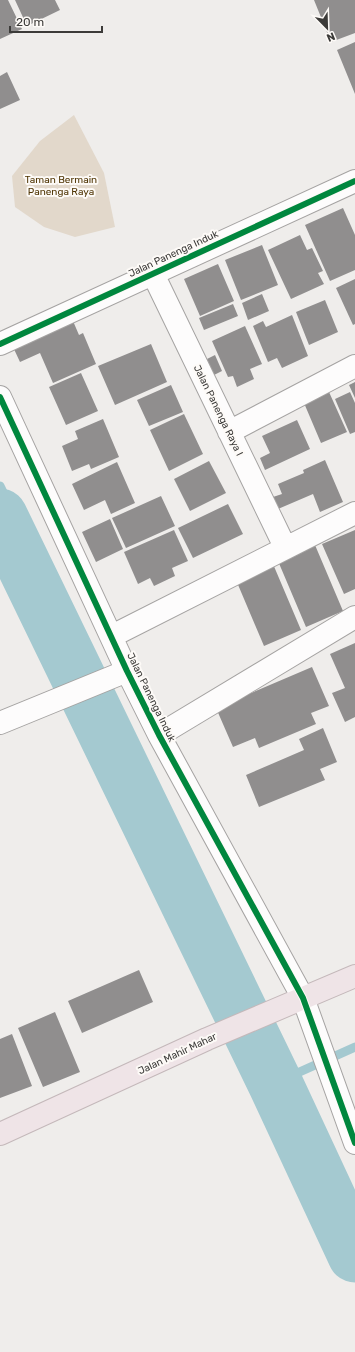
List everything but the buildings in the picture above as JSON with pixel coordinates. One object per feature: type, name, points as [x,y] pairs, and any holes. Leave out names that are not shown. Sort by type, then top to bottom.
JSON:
[{"type":"highway","name":"Jalan Mahir Mahar","points":[[0,1134],[207,1039],[355,976]]},
{"type":"street","name":"Jalan Panenga Induk","points":[[0,344],[355,181]]},
{"type":"street","name":"Jalan Panenga Raya I","points":[[153,274],[285,547]]},
{"type":"street","points":[[229,432],[355,366]]},
{"type":"street","name":"Jalan Panenga Induk","points":[[0,397],[127,671],[159,735],[303,998],[355,1143]]},
{"type":"street","points":[[112,636],[285,547],[355,513]]},
{"type":"street","points":[[159,735],[355,617]]},
{"type":"street","points":[[0,723],[127,671]]},
{"type":"green space","name":"Taman Bermain Panenga Raya","points":[[74,115],[104,173],[115,227],[75,237],[44,227],[15,207],[12,176],[40,141]]},
{"type":"waterway","points":[[0,486],[229,955]]},
{"type":"waterway","points":[[0,516],[275,1083],[355,1255]]},
{"type":"waterway","points":[[275,1083],[355,1047]]},
{"type":"cycle path","points":[[0,344],[355,181]]},
{"type":"cycle path","points":[[0,397],[127,671],[159,735],[303,998],[355,1143]]}]
